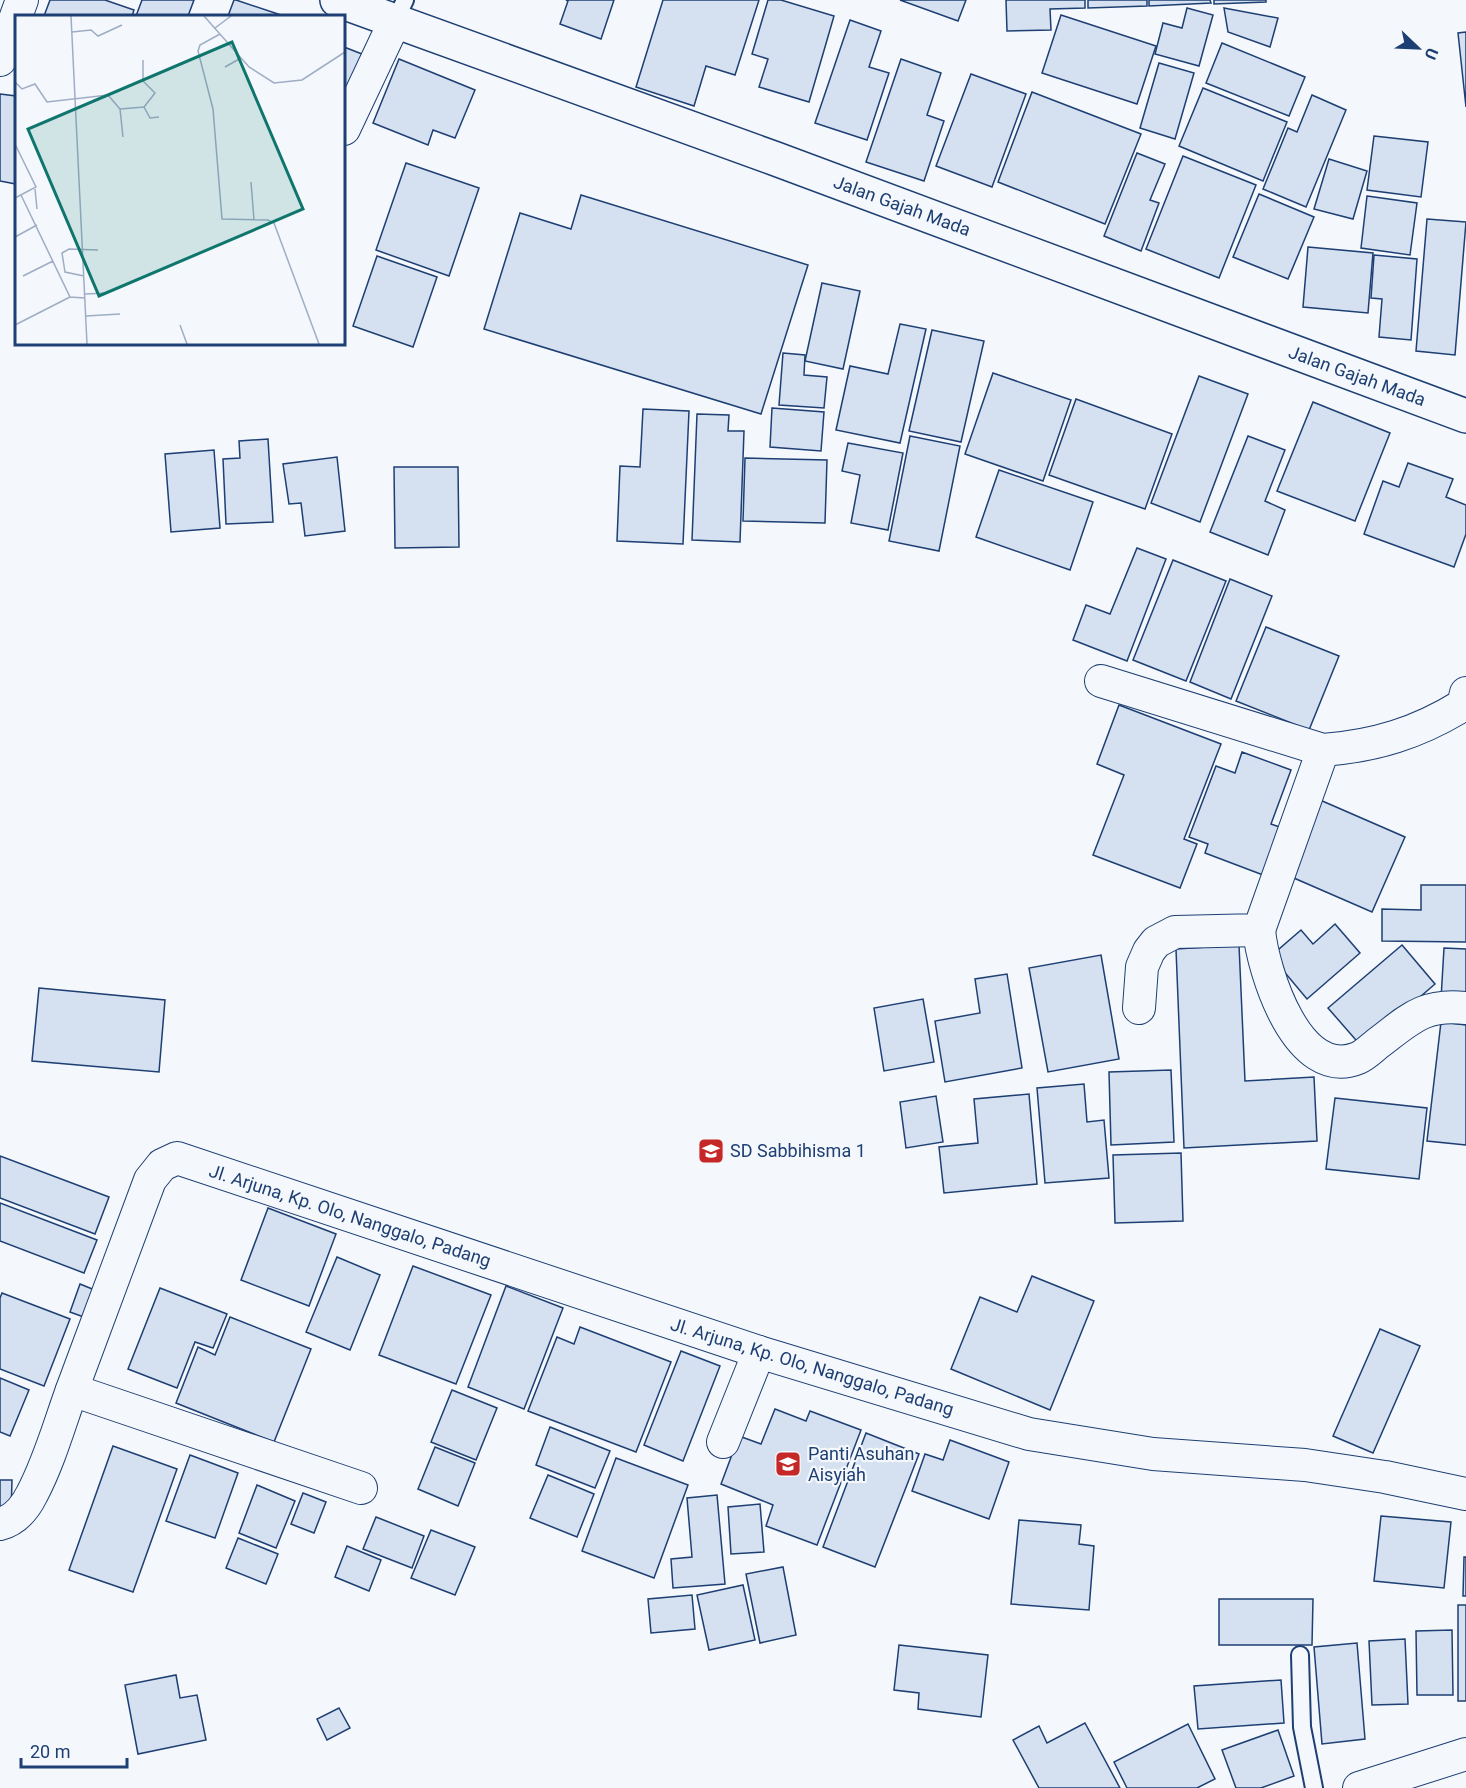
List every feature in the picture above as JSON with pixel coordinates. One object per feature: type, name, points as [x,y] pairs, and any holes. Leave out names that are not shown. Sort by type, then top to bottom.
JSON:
[{"type":"main road","name":"Jalan Gajah Mada","points":[[337,0],[400,11],[776,159],[1466,416]]},
{"type":"street","points":[[16,15],[22,0]]},
{"type":"street","points":[[345,127],[400,11]]},
{"type":"street","points":[[0,60],[15,19]]},
{"type":"street","points":[[1101,681],[1323,750],[1356,748],[1388,740],[1436,721],[1462,705],[1466,693]]},
{"type":"street","points":[[1323,750],[1258,930],[1264,962],[1288,1020],[1312,1052],[1324,1058],[1346,1061],[1360,1057],[1419,1013],[1438,1008],[1466,1008]]},
{"type":"street","points":[[1139,1008],[1142,967],[1156,942],[1175,932],[1258,930]]},
{"type":"street","name":"Jl. Arjuna, Kp. Olo, Nanggalo, Padang","points":[[72,1390],[150,1180],[162,1165],[177,1158],[759,1352],[1029,1434],[1153,1454],[1305,1465],[1385,1477],[1466,1494]]},
{"type":"street","points":[[723,1442],[759,1352]]},
{"type":"street","points":[[0,1524],[11,1521],[20,1513],[32,1495],[58,1433],[72,1390],[362,1488]]},
{"type":"street","points":[[1359,1788],[1466,1754]]},
{"type":"lane","points":[[1300,1655],[1302,1727],[1314,1788]]},
{"type":"building","points":[[50,0],[105,0],[134,10],[132,15],[44,15]]},
{"type":"building","points":[[142,0],[194,0],[188,15],[136,15]]},
{"type":"building","points":[[236,0],[281,15],[228,15]]},
{"type":"building","points":[[566,0],[614,0],[601,39],[560,24],[568,1]]},
{"type":"building","points":[[663,0],[759,0],[735,75],[706,66],[694,106],[636,87]]},
{"type":"building","points":[[768,0],[781,0],[834,16],[809,102],[759,87],[768,59],[752,54]]},
{"type":"building","points":[[900,0],[966,0],[958,21]]},
{"type":"building","points":[[1006,0],[1085,0],[1085,8],[1050,9],[1051,30],[1007,31]]},
{"type":"building","points":[[1088,0],[1147,0],[1147,6],[1088,8]]},
{"type":"building","points":[[1149,0],[1210,0],[1211,3],[1149,6]]},
{"type":"building","points":[[1214,0],[1266,0],[1266,2],[1214,4]]},
{"type":"building","points":[[1187,8],[1213,15],[1199,66],[1155,54],[1163,23],[1182,28]]},
{"type":"building","points":[[1224,8],[1278,18],[1270,47],[1228,32]]},
{"type":"building","points":[[1061,15],[1156,46],[1137,104],[1042,73]]},
{"type":"building","points":[[850,20],[881,31],[869,67],[889,73],[867,140],[815,123]]},
{"type":"building","points":[[1466,32],[1466,107],[1458,33]]},
{"type":"building","points":[[1222,43],[1305,77],[1289,116],[1206,83]]},
{"type":"building","points":[[345,47],[362,54],[345,101]]},
{"type":"building","points":[[399,59],[475,90],[455,138],[433,130],[428,145],[373,123]]},
{"type":"building","points":[[901,59],[941,73],[927,115],[944,121],[924,181],[866,162]]},
{"type":"building","points":[[1159,63],[1194,73],[1175,139],[1140,128]]},
{"type":"building","points":[[971,74],[1026,94],[992,187],[936,166]]},
{"type":"building","points":[[1203,88],[1287,122],[1263,181],[1179,146]]},
{"type":"building","points":[[1032,92],[1141,134],[1105,224],[998,182]]},
{"type":"building","points":[[0,94],[15,96],[15,184],[0,181]]},
{"type":"building","points":[[1312,95],[1346,110],[1306,207],[1263,189],[1288,128],[1297,132]]},
{"type":"building","points":[[1374,136],[1428,142],[1421,197],[1367,190]]},
{"type":"building","points":[[1137,153],[1165,164],[1150,200],[1159,203],[1141,251],[1104,236]]},
{"type":"building","points":[[1183,156],[1256,185],[1219,278],[1146,249]]},
{"type":"building","points":[[1329,159],[1367,171],[1353,219],[1314,209]]},
{"type":"building","points":[[406,163],[479,188],[449,276],[376,250]]},
{"type":"building","points":[[1259,194],[1314,217],[1288,279],[1233,257]]},
{"type":"building","points":[[581,195],[808,265],[761,414],[484,329],[520,213],[571,229]]},
{"type":"building","points":[[1367,196],[1417,203],[1410,255],[1361,248]]},
{"type":"building","points":[[1427,219],[1466,222],[1455,355],[1416,351]]},
{"type":"building","points":[[1308,247],[1373,253],[1368,313],[1303,307]]},
{"type":"building","points":[[1374,255],[1417,259],[1411,340],[1379,337],[1382,299],[1371,298]]},
{"type":"building","points":[[377,256],[437,277],[413,347],[353,326]]},
{"type":"building","points":[[822,283],[860,291],[843,369],[805,361]]},
{"type":"building","points":[[900,324],[926,329],[900,443],[836,430],[850,366],[888,374]]},
{"type":"building","points":[[932,330],[984,341],[961,442],[909,431]]},
{"type":"building","points":[[783,353],[805,355],[804,375],[827,377],[824,408],[779,405]]},
{"type":"building","points":[[993,373],[1071,400],[1043,481],[965,454]]},
{"type":"building","points":[[1199,376],[1248,394],[1200,522],[1151,503]]},
{"type":"building","points":[[1076,399],[1172,434],[1145,509],[1049,475]]},
{"type":"building","points":[[1313,402],[1390,433],[1355,521],[1277,491]]},
{"type":"building","points":[[772,408],[824,412],[821,451],[770,447]]},
{"type":"building","points":[[643,409],[689,411],[683,544],[617,541],[620,466],[640,467]]},
{"type":"building","points":[[697,414],[729,415],[728,431],[744,431],[740,542],[692,540]]},
{"type":"building","points":[[910,436],[960,446],[939,551],[889,541]]},
{"type":"building","points":[[1248,436],[1285,450],[1265,501],[1285,510],[1268,555],[1210,532]]},
{"type":"building","points":[[268,439],[273,522],[226,524],[223,459],[240,458],[239,441]]},
{"type":"building","points":[[848,443],[903,453],[888,530],[851,523],[860,475],[842,471]]},
{"type":"building","points":[[214,450],[220,528],[171,532],[165,454]]},
{"type":"building","points":[[337,457],[345,531],[305,536],[301,503],[289,504],[283,464]]},
{"type":"building","points":[[745,458],[827,460],[825,523],[743,521]]},
{"type":"building","points":[[1408,463],[1453,479],[1446,497],[1466,505],[1466,534],[1454,567],[1364,534],[1383,481],[1399,487]]},
{"type":"building","points":[[394,467],[458,467],[459,547],[395,548]]},
{"type":"building","points":[[999,470],[1093,502],[1070,570],[976,537]]},
{"type":"building","points":[[1137,548],[1166,559],[1127,661],[1073,640],[1086,605],[1110,614]]},
{"type":"building","points":[[1173,560],[1226,581],[1186,681],[1133,660]]},
{"type":"building","points":[[1230,579],[1272,596],[1231,699],[1190,682]]},
{"type":"building","points":[[1266,627],[1339,656],[1309,730],[1236,701]]},
{"type":"building","points":[[1119,705],[1221,744],[1184,839],[1197,844],[1180,888],[1093,855],[1124,775],[1097,764]]},
{"type":"building","points":[[1242,752],[1291,770],[1271,824],[1288,830],[1271,878],[1205,853],[1208,844],[1189,837],[1216,766],[1235,773]]},
{"type":"building","points":[[1320,800],[1405,837],[1372,912],[1287,875]]},
{"type":"building","points":[[1421,885],[1466,885],[1466,942],[1382,941],[1382,909],[1421,910]]},
{"type":"building","points":[[1335,924],[1360,953],[1307,999],[1271,956],[1301,930],[1313,944]]},
{"type":"building","points":[[1239,945],[1245,1081],[1314,1077],[1317,1141],[1184,1148],[1176,949]]},
{"type":"building","points":[[1402,945],[1435,984],[1362,1047],[1328,1008]]},
{"type":"building","points":[[1444,948],[1466,949],[1466,1000],[1441,999]]},
{"type":"building","points":[[1101,955],[1119,1059],[1048,1072],[1029,968]]},
{"type":"building","points":[[1007,974],[1022,1068],[945,1082],[935,1021],[980,1013],[975,979]]},
{"type":"building","points":[[39,988],[165,1000],[159,1072],[32,1061]]},
{"type":"building","points":[[923,999],[934,1062],[884,1071],[874,1008]]},
{"type":"building","points":[[1441,1022],[1466,1025],[1466,1145],[1427,1141]]},
{"type":"building","points":[[1171,1070],[1174,1142],[1111,1145],[1109,1072]]},
{"type":"building","points":[[1084,1084],[1087,1122],[1104,1120],[1109,1178],[1045,1183],[1037,1088]]},
{"type":"building","points":[[1029,1094],[1037,1184],[944,1193],[939,1147],[978,1143],[974,1099]]},
{"type":"building","points":[[936,1096],[943,1142],[906,1148],[900,1102]]},
{"type":"building","points":[[1335,1098],[1427,1108],[1419,1179],[1326,1169]]},
{"type":"building","points":[[1181,1153],[1183,1221],[1115,1223],[1113,1155]]},
{"type":"building","points":[[0,1156],[109,1197],[95,1234],[0,1198]]},
{"type":"building","points":[[0,1203],[97,1240],[84,1273],[0,1241]]},
{"type":"building","points":[[268,1208],[336,1234],[309,1306],[241,1280]]},
{"type":"building","points":[[337,1257],[380,1275],[350,1350],[306,1332]]},
{"type":"building","points":[[413,1266],[491,1295],[456,1384],[379,1355]]},
{"type":"building","points":[[1032,1276],[1094,1301],[1050,1410],[951,1369],[980,1297],[1017,1312]]},
{"type":"building","points":[[80,1284],[102,1293],[92,1320],[70,1312]]},
{"type":"building","points":[[506,1286],[563,1308],[524,1409],[468,1387]]},
{"type":"building","points":[[160,1288],[227,1314],[213,1348],[195,1342],[177,1388],[128,1369]]},
{"type":"building","points":[[2,1293],[70,1319],[44,1386],[0,1369],[0,1298]]},
{"type":"building","points":[[230,1317],[311,1349],[274,1442],[176,1403],[198,1347],[215,1355]]},
{"type":"building","points":[[580,1327],[671,1362],[636,1452],[528,1411],[557,1337],[574,1344]]},
{"type":"building","points":[[1380,1329],[1420,1346],[1373,1453],[1333,1436]]},
{"type":"building","points":[[681,1351],[720,1366],[683,1461],[644,1445]]},
{"type":"building","points":[[0,1378],[29,1390],[10,1436],[0,1432]]},
{"type":"building","points":[[452,1390],[497,1408],[476,1460],[431,1442]]},
{"type":"building","name":"Panti Asuhan Aisyiah","points":[[775,1409],[806,1421],[810,1411],[861,1430],[817,1545],[766,1526],[773,1505],[721,1484],[739,1436],[761,1444]]},
{"type":"building","points":[[550,1427],[610,1451],[595,1488],[536,1465]]},
{"type":"building","points":[[866,1433],[919,1454],[875,1567],[823,1547]]},
{"type":"building","points":[[950,1440],[1009,1462],[989,1519],[912,1491],[925,1454],[943,1460]]},
{"type":"building","points":[[113,1446],[177,1469],[133,1592],[69,1570]]},
{"type":"building","points":[[435,1447],[475,1463],[458,1506],[418,1489]]},
{"type":"building","points":[[190,1455],[238,1473],[215,1538],[166,1521]]},
{"type":"building","points":[[616,1458],[688,1485],[654,1578],[582,1551]]},
{"type":"building","points":[[548,1475],[594,1494],[577,1537],[530,1518]]},
{"type":"building","points":[[0,1480],[12,1480],[11,1515],[0,1515]]},
{"type":"building","points":[[257,1485],[295,1501],[276,1548],[239,1533]]},
{"type":"building","points":[[303,1493],[326,1502],[314,1533],[291,1524]]},
{"type":"building","points":[[717,1495],[725,1584],[673,1588],[671,1559],[692,1557],[687,1498]]},
{"type":"building","points":[[760,1504],[764,1552],[731,1554],[728,1507]]},
{"type":"building","points":[[1381,1516],[1451,1522],[1444,1588],[1374,1581]]},
{"type":"building","points":[[376,1517],[424,1536],[412,1568],[363,1549]]},
{"type":"building","points":[[1019,1520],[1081,1525],[1079,1544],[1094,1546],[1089,1610],[1011,1604]]},
{"type":"building","points":[[431,1530],[475,1547],[455,1595],[411,1578]]},
{"type":"building","points":[[238,1538],[278,1554],[266,1584],[226,1568]]},
{"type":"building","points":[[347,1546],[381,1560],[369,1591],[335,1577]]},
{"type":"building","points":[[1464,1557],[1466,1557],[1466,1596],[1463,1596]]},
{"type":"building","points":[[783,1567],[796,1635],[760,1643],[746,1574]]},
{"type":"building","points":[[743,1585],[755,1640],[709,1650],[697,1595]]},
{"type":"building","points":[[692,1595],[695,1629],[651,1633],[648,1599]]},
{"type":"building","points":[[1219,1599],[1313,1599],[1312,1645],[1219,1645]]},
{"type":"building","points":[[1458,1605],[1466,1605],[1466,1701],[1458,1701]]},
{"type":"building","points":[[1452,1630],[1453,1695],[1417,1695],[1416,1631]]},
{"type":"building","points":[[1405,1639],[1408,1704],[1372,1705],[1369,1641]]},
{"type":"building","points":[[1357,1643],[1365,1739],[1322,1744],[1314,1647]]},
{"type":"building","points":[[899,1645],[988,1655],[981,1717],[918,1709],[919,1693],[894,1690]]},
{"type":"building","points":[[176,1675],[180,1698],[197,1695],[206,1740],[138,1754],[125,1685]]},
{"type":"building","points":[[1281,1680],[1284,1723],[1198,1729],[1194,1686]]},
{"type":"building","points":[[339,1708],[350,1728],[327,1740],[317,1719]]},
{"type":"building","points":[[1085,1723],[1120,1788],[1039,1788],[1013,1740],[1039,1726],[1047,1743]]},
{"type":"building","points":[[1188,1724],[1215,1779],[1197,1788],[1127,1788],[1114,1762]]},
{"type":"building","points":[[1278,1730],[1294,1776],[1261,1788],[1236,1788],[1222,1750]]},
{"type":"place","name":"SD Sabbihisma 1","points":[[711,1151]]},
{"type":"place","name":"Panti Asuhan Aisyiah","points":[[788,1464]]}]
